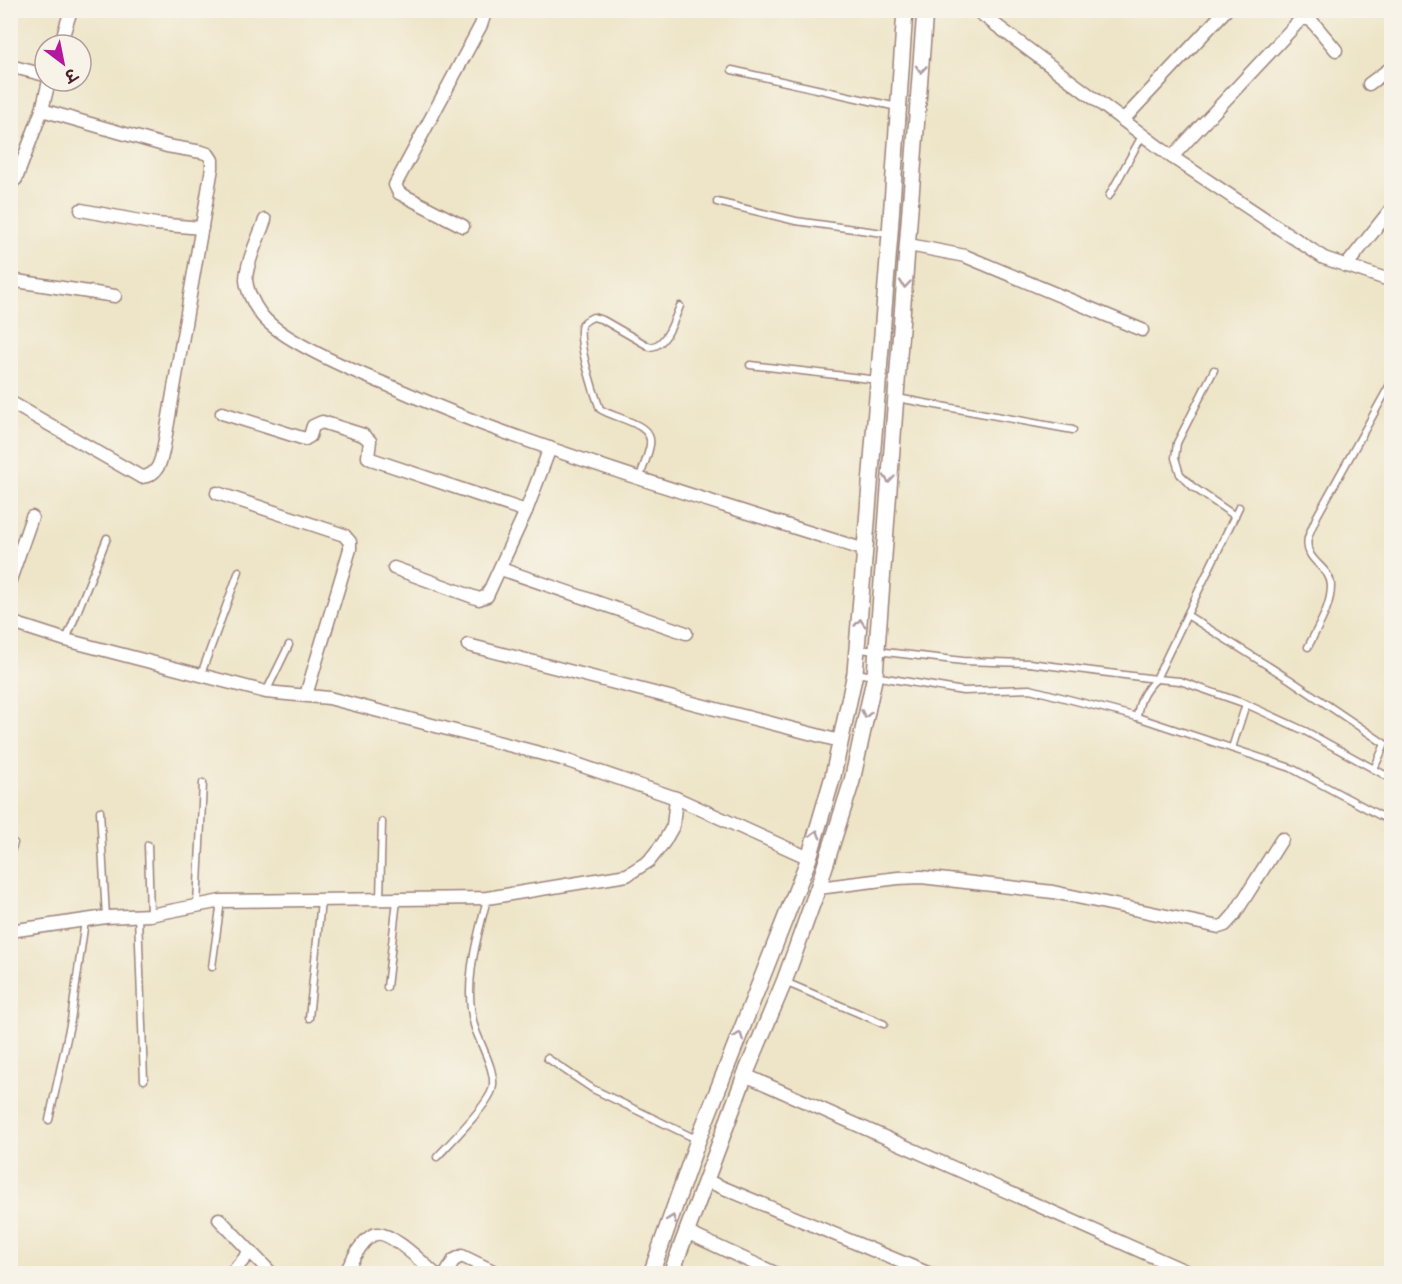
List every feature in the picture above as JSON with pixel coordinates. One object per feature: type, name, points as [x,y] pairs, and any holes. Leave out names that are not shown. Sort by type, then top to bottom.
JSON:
[{"type":"street","points":[[64,33],[71,10]]},
{"type":"street","points":[[463,226],[399,194],[395,185],[481,25],[486,10]]},
{"type":"street","points":[[651,1274],[698,1140],[808,858],[833,776],[855,673],[879,380],[905,10]]},
{"type":"street","points":[[671,1274],[818,888],[852,781],[875,675],[925,10]]},
{"type":"street","points":[[976,10],[1142,136],[1324,258],[1392,280]]},
{"type":"street","points":[[1123,120],[1226,10]]},
{"type":"street","points":[[1301,14],[1319,28],[1336,50]]},
{"type":"street","points":[[1172,157],[1301,19],[1301,14]]},
{"type":"street","points":[[10,66],[33,72]]},
{"type":"street","points":[[1369,84],[1392,66]]},
{"type":"street","points":[[10,184],[16,179],[46,93]]},
{"type":"street","points":[[10,402],[141,477],[149,477],[154,472],[160,465],[165,440],[212,168],[212,160],[208,154],[167,146],[42,110]]},
{"type":"street","points":[[1346,266],[1392,208]]},
{"type":"street","points":[[81,210],[156,224],[202,228]]},
{"type":"street","points":[[265,220],[246,281],[252,300],[262,316],[276,330],[348,369],[480,423],[550,448],[865,550]]},
{"type":"street","points":[[909,244],[965,256],[1142,330]]},
{"type":"street","points":[[10,280],[115,296]]},
{"type":"street","points":[[222,413],[305,440],[310,435],[313,426],[322,422],[363,435],[370,441],[367,452],[371,459],[526,511]]},
{"type":"street","points":[[394,568],[479,599],[487,596],[526,511],[550,448]]},
{"type":"street","points":[[217,493],[344,536],[350,542],[350,549],[306,695]]},
{"type":"street","points":[[10,580],[32,517]]},
{"type":"street","points":[[501,569],[686,633]]},
{"type":"street","points":[[10,622],[66,640],[266,692],[329,698],[562,759],[676,798],[808,858]]},
{"type":"street","points":[[468,645],[840,741]]},
{"type":"street","points":[[10,931],[106,917],[144,916],[220,901],[487,898],[627,875],[648,861],[664,842],[673,826],[676,798]]},
{"type":"street","points":[[818,888],[898,878],[921,878],[1053,892],[1219,927],[1225,925],[1234,915],[1282,839]]},
{"type":"street","points":[[745,1076],[1192,1274]]},
{"type":"street","points":[[707,1181],[930,1274]]},
{"type":"street","points":[[219,1219],[272,1274]]},
{"type":"street","points":[[686,1232],[777,1274]]},
{"type":"street","points":[[345,1274],[361,1246],[374,1233],[381,1233],[391,1237],[435,1274]]},
{"type":"street","points":[[231,1274],[250,1252]]},
{"type":"street","points":[[446,1274],[454,1260],[462,1256],[499,1274]]},
{"type":"lane","points":[[732,70],[897,108]]},
{"type":"lane","points":[[1109,196],[1142,136]]},
{"type":"lane","points":[[717,202],[796,221],[890,234]]},
{"type":"lane","points":[[640,477],[650,444],[650,435],[645,428],[609,415],[600,409],[581,341],[582,326],[586,320],[593,317],[603,320],[650,347],[657,346],[663,341],[680,306]]},
{"type":"lane","points":[[750,365],[879,380]]},
{"type":"lane","points":[[1214,370],[1177,443],[1175,458],[1180,474],[1192,487],[1235,516]]},
{"type":"lane","points":[[1308,647],[1326,609],[1331,585],[1327,573],[1310,556],[1308,540],[1317,516],[1392,381]]},
{"type":"lane","points":[[896,398],[1073,430]]},
{"type":"lane","points":[[1137,717],[1143,692],[1156,679],[1239,507]]},
{"type":"lane","points":[[66,640],[107,538]]},
{"type":"lane","points":[[201,674],[239,571]]},
{"type":"lane","points":[[1187,615],[1386,744],[1374,769]]},
{"type":"lane","points":[[266,692],[290,645]]},
{"type":"lane","points":[[858,649],[963,661],[1029,663],[1180,681],[1246,704],[1305,731],[1392,779]]},
{"type":"lane","points":[[855,673],[963,691],[1030,689],[1137,717],[1291,768],[1392,822]]},
{"type":"lane","points":[[1232,748],[1246,704]]},
{"type":"lane","points":[[197,905],[203,783]]},
{"type":"lane","points":[[100,811],[106,917]]},
{"type":"lane","points":[[380,900],[382,822]]},
{"type":"lane","points":[[10,854],[14,843]]},
{"type":"lane","points":[[144,1080],[144,916],[148,845]]},
{"type":"lane","points":[[437,1157],[485,1102],[492,1090],[491,1069],[477,1034],[471,1002],[475,948],[487,898]]},
{"type":"lane","points":[[387,987],[397,900]]},
{"type":"lane","points":[[212,967],[220,901]]},
{"type":"lane","points":[[309,1018],[321,901]]},
{"type":"lane","points":[[49,1120],[70,1020],[85,921]]},
{"type":"lane","points":[[784,982],[884,1024]]},
{"type":"lane","points":[[548,1058],[593,1089],[698,1140]]}]
